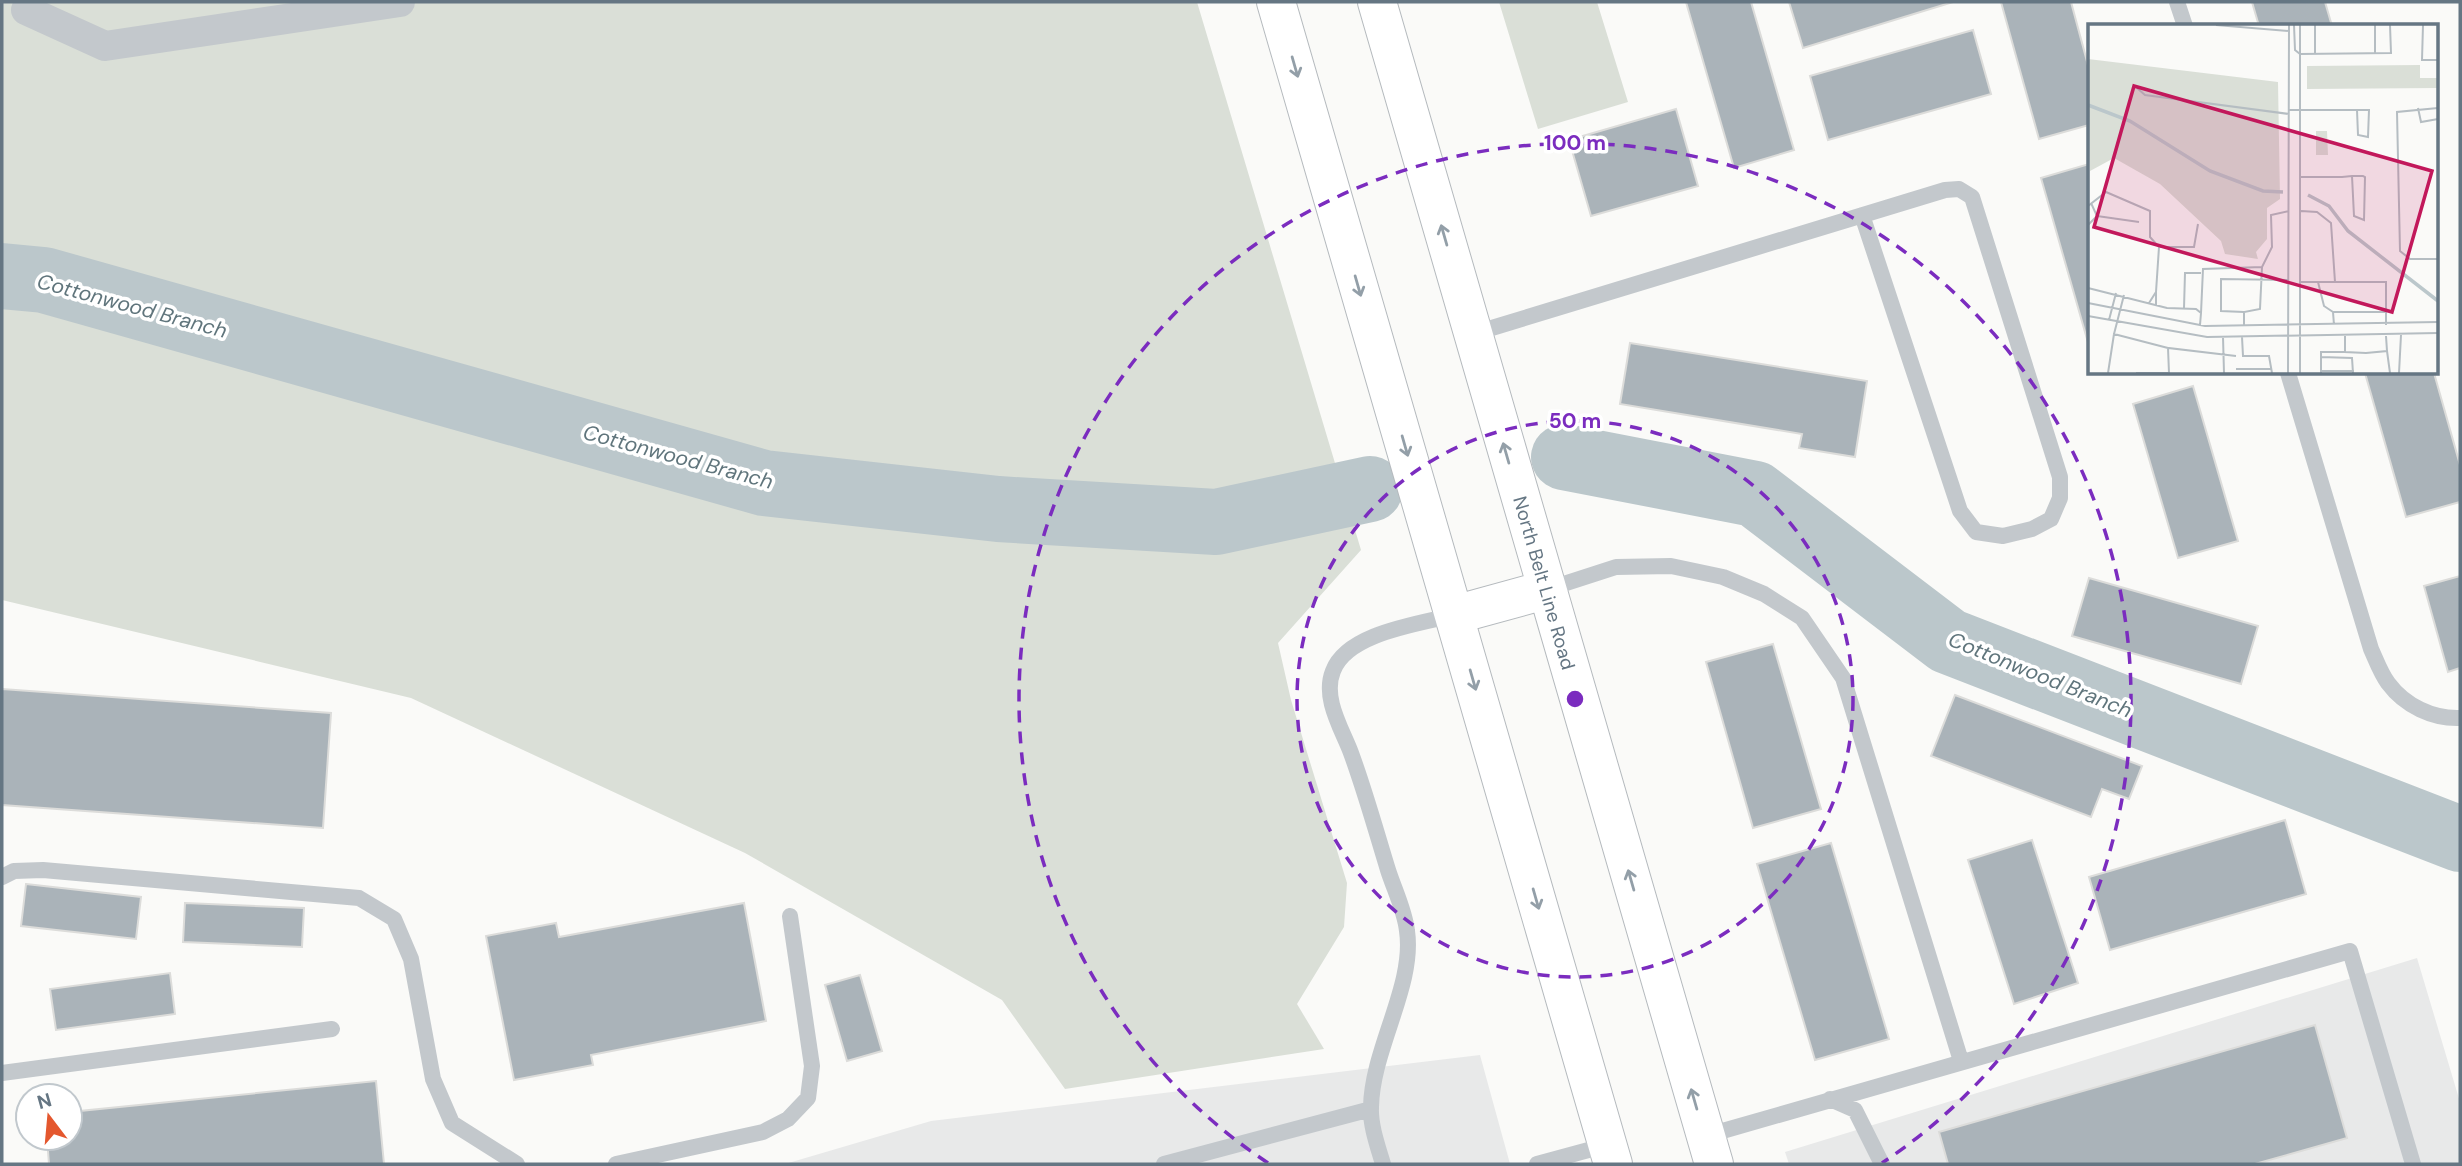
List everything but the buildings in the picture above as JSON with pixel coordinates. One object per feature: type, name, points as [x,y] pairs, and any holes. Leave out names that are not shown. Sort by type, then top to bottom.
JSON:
[{"type":"main road","points":[[1276,2],[1610,1155]]},
{"type":"main road","name":"North Belt Line Road","points":[[1377,2],[1545,590],[1710,1150]]},
{"type":"main road","points":[[1454,615],[1545,590]]},
{"type":"street","points":[[26,9],[105,46],[400,2]]},
{"type":"lane","points":[[2177,2],[2184,24]]},
{"type":"lane","points":[[1472,334],[1862,215],[1945,190],[1959,189],[1972,197],[2060,477],[2060,498],[2051,519],[2032,529],[2003,536],[1976,532],[1960,511],[1862,215]]},
{"type":"lane","points":[[2288,374],[2371,649],[2388,683],[2412,706],[2445,719],[2460,718]]},
{"type":"lane","points":[[1545,590],[1616,568],[1671,566],[1723,577],[1764,594],[1802,618],[1843,678],[1961,1061]]},
{"type":"lane","points":[[1383,1164],[1371,1109],[1376,1071],[1408,961],[1407,930],[1351,752],[1335,717],[1330,687],[1333,671],[1357,644],[1380,634],[1454,615]]},
{"type":"lane","points":[[2,877],[14,871],[43,870],[359,898],[394,919],[411,959],[433,1079],[452,1123],[517,1164]]},
{"type":"lane","points":[[616,1164],[763,1132],[788,1119],[808,1098],[812,1066],[790,916]]},
{"type":"lane","points":[[1710,1150],[1830,1100],[2350,951],[2413,1164]]},
{"type":"lane","points":[[2,1073],[332,1029]]},
{"type":"lane","points":[[1830,1100],[1855,1110],[1882,1164]]},
{"type":"lane","points":[[1164,1164],[1371,1109]]},
{"type":"lane","points":[[1537,1164],[1610,1155]]},
{"type":"shaded area","points":[[2,2],[1197,2],[1361,550],[1278,643],[1291,700],[1347,883],[1344,927],[1297,1004],[1324,1049],[1065,1089],[1002,1000],[745,853],[411,698],[2,600]]},
{"type":"shaded area","points":[[1499,2],[1597,2],[1628,102],[1538,129]]},
{"type":"shaded area","points":[[2417,958],[2460,1102],[2460,1164],[1789,1164],[1785,1152]]},
{"type":"shaded area","points":[[1480,1055],[1510,1164],[785,1164],[931,1121]]},
{"type":"waterway","name":"Cottonwood Branch","points":[[2,276],[44,280],[764,483],[998,509],[1216,522],[1370,489]]},
{"type":"waterway","name":"Cottonwood Branch","points":[[1564,457],[1755,494],[1948,641],[2460,839]]}]
